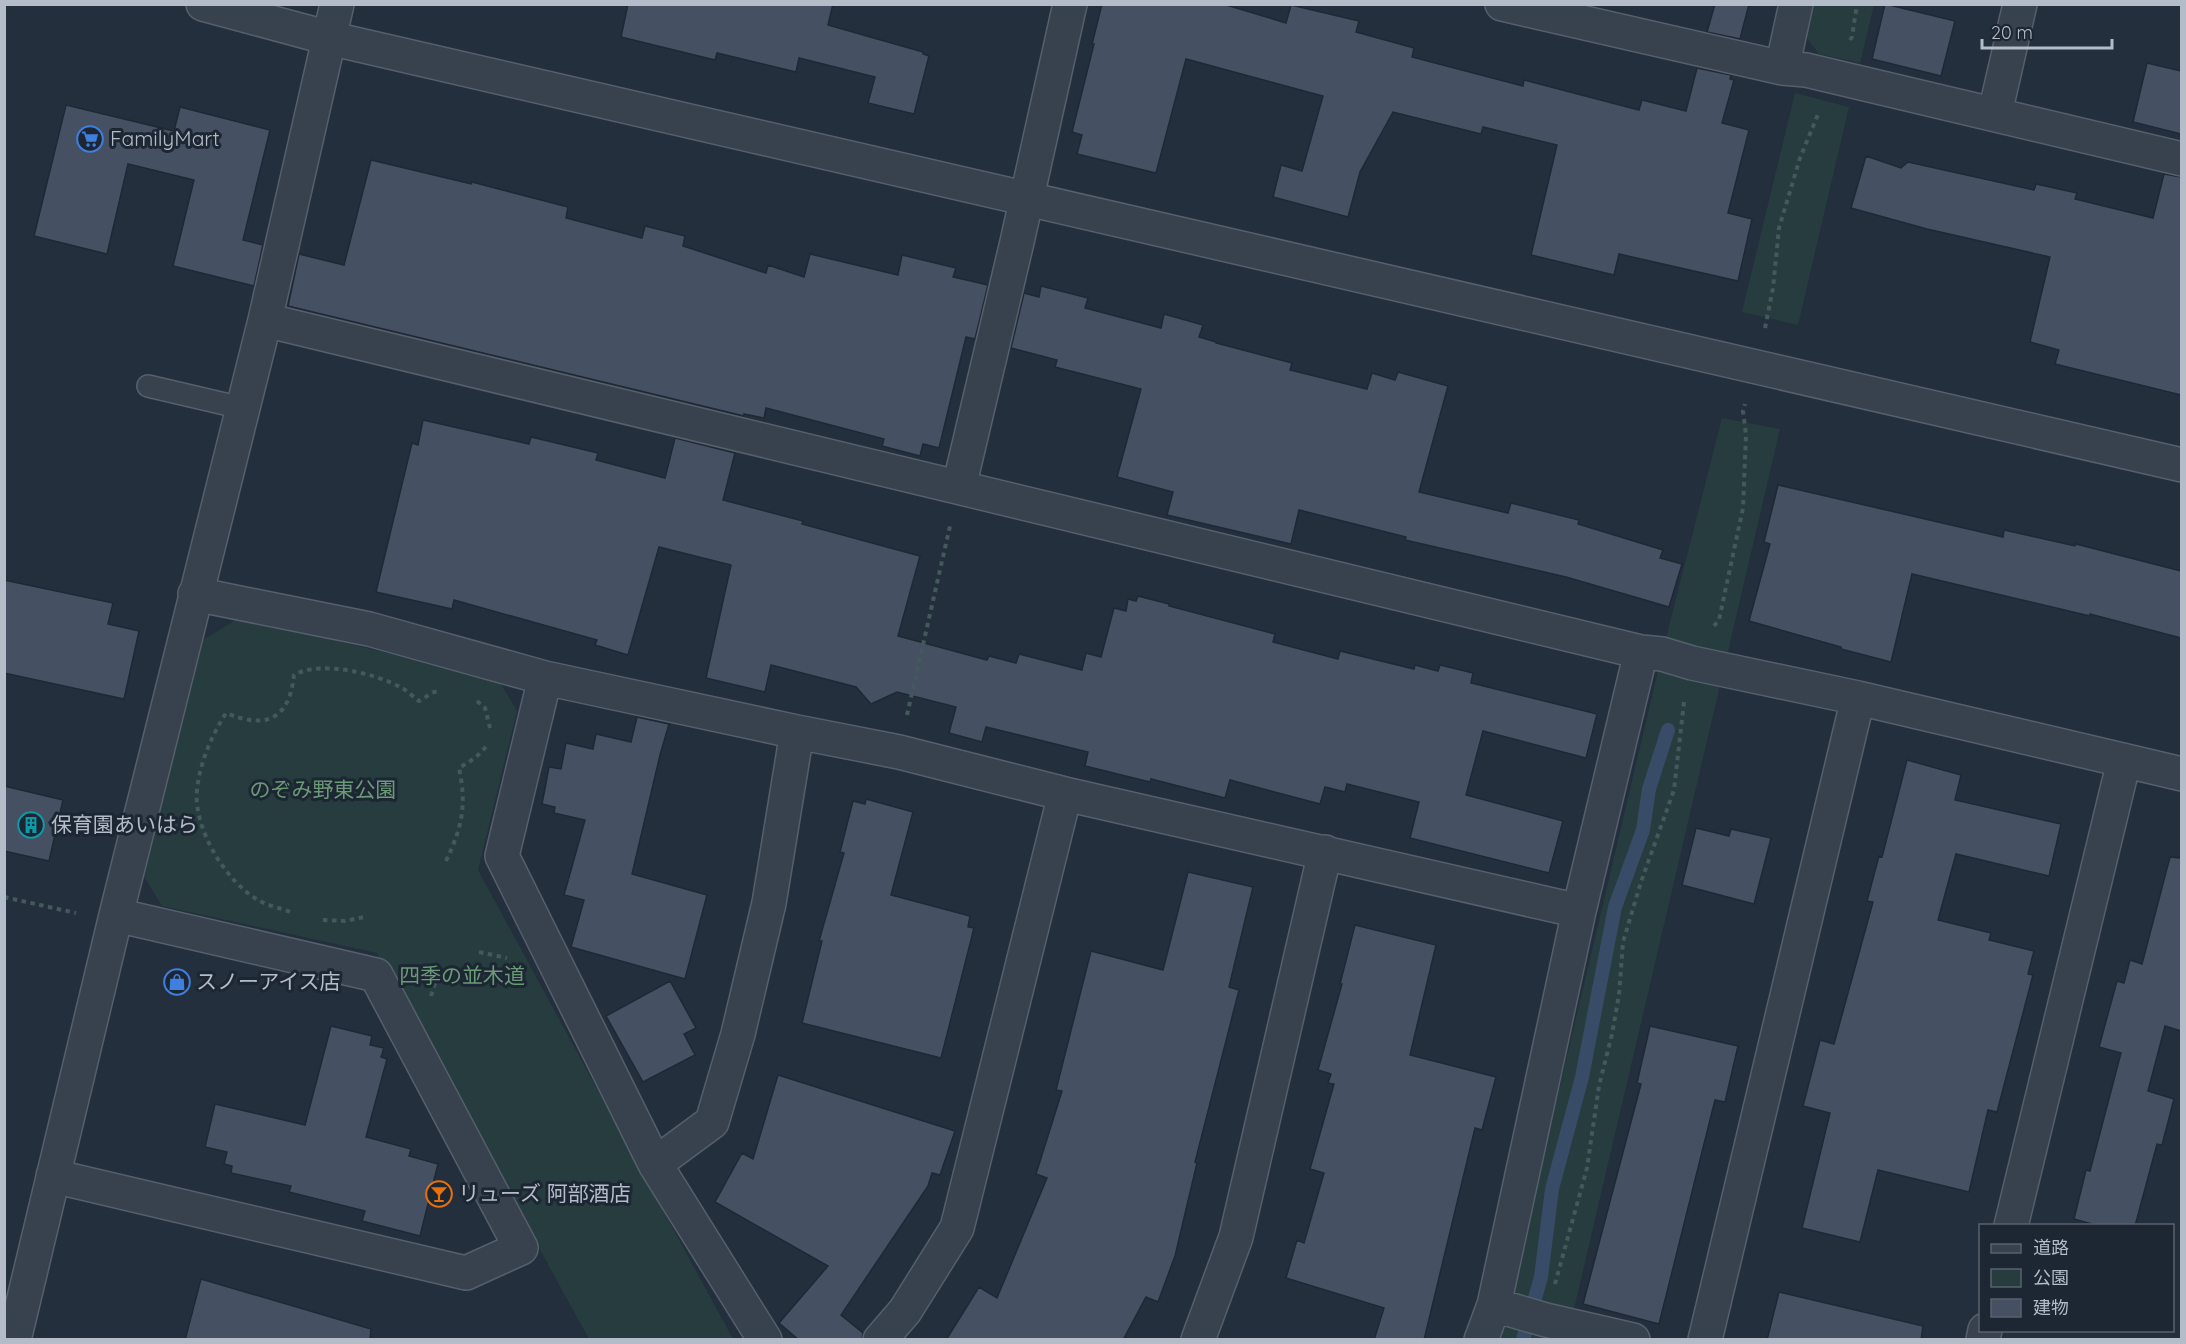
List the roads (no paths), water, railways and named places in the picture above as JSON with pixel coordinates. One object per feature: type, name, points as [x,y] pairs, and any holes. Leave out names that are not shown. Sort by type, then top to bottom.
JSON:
[{"type":"street","points":[[203,4],[329,38],[2181,465]]},
{"type":"street","points":[[14,1340],[116,915],[265,320],[337,4]]},
{"type":"street","points":[[959,487],[1015,253],[1070,4]]},
{"type":"street","points":[[1502,4],[1782,68],[1806,70],[1995,113],[2181,159]]},
{"type":"street","points":[[1782,68],[1796,4]]},
{"type":"street","points":[[1995,113],[2020,4]]},
{"type":"street","points":[[265,320],[1641,652],[1662,654],[1692,663],[1858,698],[2181,774]]},
{"type":"street","points":[[195,594],[369,629],[544,678],[899,752],[1065,794],[1579,911]]},
{"type":"street","points":[[1481,1340],[1494,1305],[1579,911],[1641,652]]},
{"type":"street","points":[[544,678],[502,856],[655,1164],[765,1340]]},
{"type":"street","points":[[1705,1340],[1858,698]]},
{"type":"street","points":[[655,1164],[712,1122],[738,1034],[770,903],[797,732]]},
{"type":"street","points":[[2011,1224],[2124,761]]},
{"type":"street","points":[[880,1340],[905,1311],[957,1228],[1065,794]]},
{"type":"street","points":[[1198,1340],[1236,1237],[1325,852]]},
{"type":"street","points":[[53,1176],[466,1273],[521,1248],[376,975],[116,915]]},
{"type":"street","points":[[1494,1305],[1546,1320],[1633,1340]]},
{"type":"lane","points":[[148,386],[242,408]]},
{"type":"waterway","points":[[1523,1340],[1541,1277],[1552,1189],[1582,1077],[1615,907],[1643,830],[1649,789],[1668,730]]},
{"type":"place","name":"FamilyMart","points":[[90,139]]},
{"type":"place","name":"保育園あいはら","points":[[31,825]]},
{"type":"place","name":"スノーアイス店","points":[[177,982]]},
{"type":"place","name":"リューズ 阿部酒店","points":[[439,1194]]},
{"type":"park label","name":"のぞみ野東公園","points":[[323,790]]},
{"type":"park label","name":"四季の並木道","points":[[462,976]]}]
